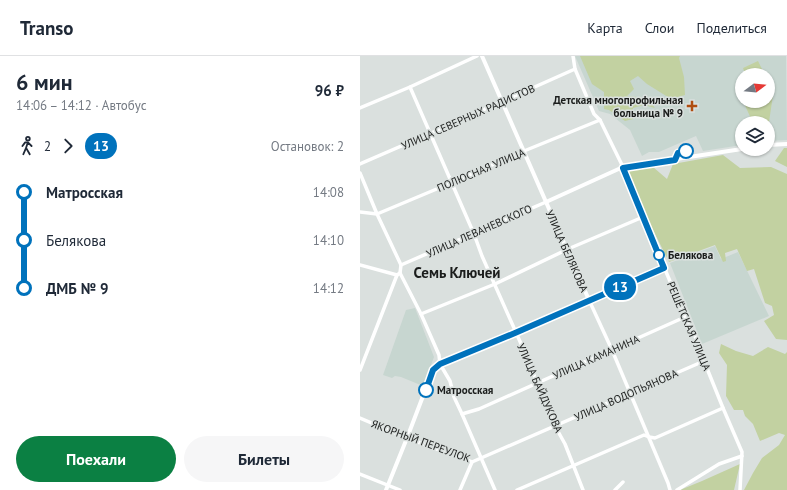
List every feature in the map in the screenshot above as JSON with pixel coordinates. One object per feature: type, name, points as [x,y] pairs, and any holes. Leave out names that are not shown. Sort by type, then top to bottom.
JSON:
[{"type":"street","points":[[360,108],[410,88],[477,56]]},
{"type":"street","name":"УЛИЦА БЕЛЯКОВА","points":[[482,56],[612,350],[670,490]]},
{"type":"street","name":"РЕШЁТСКАЯ УЛИЦА","points":[[573,56],[575,69],[594,114],[600,120],[623,168],[685,317],[698,342],[704,361],[742,452],[740,490]]},
{"type":"street","name":"УЛИЦА СЕВЕРНЫХ РАДИСТОВ","points":[[360,164],[575,69]]},
{"type":"street","name":"УЛИЦА БАЙДУКОВА","points":[[410,88],[474,234],[515,333],[565,444],[583,490]]},
{"type":"street","name":"ПОЛЮСНАЯ УЛИЦА","points":[[360,212],[377,214],[600,120]]},
{"type":"street","points":[[775,145],[787,144]]},
{"type":"street","name":"УЛИЦА ЛЕВАНЕВСКОГО","points":[[400,265],[623,168],[735,150]]},
{"type":"street","points":[[360,173],[400,265],[399,274],[360,370]]},
{"type":"street","points":[[421,314],[495,284],[568,249],[643,217]]},
{"type":"street","points":[[360,265],[399,274],[421,314],[439,355],[440,364],[450,381],[454,397],[495,490]]},
{"type":"street","points":[[386,490],[433,370],[440,364],[664,268]]},
{"type":"street","name":"УЛИЦА КАМАНИНА","points":[[462,414],[479,409],[685,317]]},
{"type":"street","name":"УЛИЦА ВОДОПЬЯНОВА","points":[[481,458],[704,361]]},
{"type":"street","points":[[517,490],[644,435],[654,438],[723,408]]},
{"type":"street","name":"ЯКОРНЫЙ ПЕРЕУЛОК","points":[[360,418],[407,438],[472,462],[481,458]]},
{"type":"street","points":[[677,490],[719,464],[742,456]]},
{"type":"street","points":[[460,490],[472,462]]},
{"type":"street","points":[[360,474],[400,490]]},
{"type":"street","points":[[615,490],[623,482]]},
{"type":"shaded area","name":"Детская многопрофильная больница № 9","points":[[575,56],[786,56],[787,140],[775,141],[775,116],[735,116],[735,146],[703,151],[696,136],[659,152],[649,152],[642,156],[630,130],[610,114],[599,111]]},
{"type":"shaded area","points":[[715,246],[721,259],[738,252],[769,316],[702,344],[670,263]]},
{"type":"shaded area","points":[[415,308],[434,357],[423,386],[401,377],[395,376],[392,378],[383,375],[406,310]]},
{"type":"green space","points":[[580,56],[680,56],[679,58],[684,77],[685,95],[671,99],[647,84],[638,76],[630,81],[634,89],[627,96],[647,98],[655,108],[644,105],[633,108],[633,119],[625,121],[609,110],[604,109],[604,92],[592,84]]},
{"type":"green space","points":[[758,61],[762,68],[743,68]]},
{"type":"green space","points":[[746,108],[771,108],[770,116],[750,116]]},
{"type":"green space","points":[[784,148],[787,148],[787,167],[775,161]]},
{"type":"green space","points":[[723,155],[740,168],[771,167],[787,174],[787,340],[776,339],[764,321],[774,315],[772,306],[765,303],[754,269],[747,271],[737,249],[725,253],[726,261],[723,262],[715,245],[669,262],[645,214],[627,170],[653,167],[667,179],[673,164]]},
{"type":"green space","points":[[721,344],[736,351],[753,356],[768,347],[785,354],[787,352],[787,490],[744,490],[762,458],[779,445],[785,435],[779,433],[760,441],[753,424],[745,416],[743,410],[734,410],[726,396],[727,365],[719,353]]},
{"type":"green space","points":[[740,464],[734,490],[680,490],[702,481]]},
{"type":"bus line","name":"13","points":[[426,390],[433,370],[440,364],[664,268],[623,168],[675,160],[678,153],[686,151]]},
{"type":"place","name":"Детская многопрофильная больница № 9","points":[[692,106]]},
{"type":"place","name":"Белякова","points":[[659,255]]},
{"type":"place","name":"Матросская","points":[[426,390]]},
{"type":"district","name":"Семь Ключей","points":[[457,273]]}]
